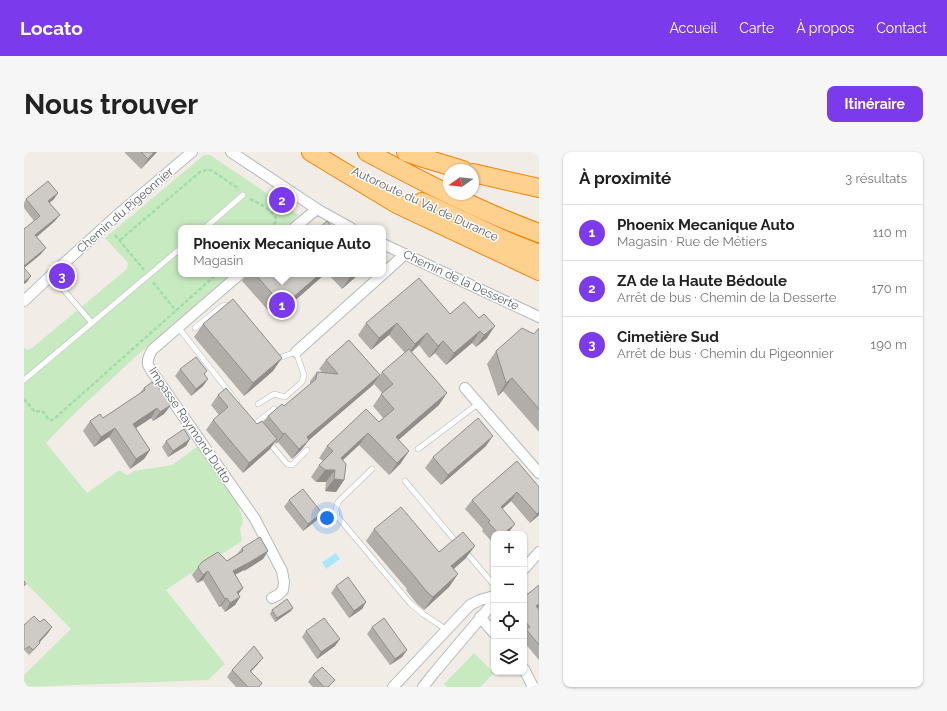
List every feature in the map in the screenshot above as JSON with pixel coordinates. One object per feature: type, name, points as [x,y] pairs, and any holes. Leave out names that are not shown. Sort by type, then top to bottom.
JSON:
[{"type":"highway","name":"Autoroute du Val de Durance","points":[[311,152],[504,240],[539,254]]},
{"type":"highway","points":[[311,152],[397,204],[539,271]]},
{"type":"highway","name":"Autoroute du Val de Durance","points":[[367,152],[441,191],[539,233]]},
{"type":"highway","points":[[406,152],[443,164]]},
{"type":"highway","points":[[479,174],[539,188]]},
{"type":"street","name":"Chemin du Pigeonnier","points":[[24,301],[122,211],[192,152]]},
{"type":"street","points":[[231,152],[317,209],[346,225]]},
{"type":"street","points":[[298,225],[317,209]]},
{"type":"street","name":"Chemin de la Desserte","points":[[386,245],[539,317]]},
{"type":"street","points":[[386,271],[405,254]]},
{"type":"street","name":"Impasse Raymond Dutto","points":[[236,277],[152,350],[147,358],[149,367],[245,507],[255,519],[282,571],[284,582],[283,590],[272,598]]},
{"type":"street","points":[[296,352],[380,277]]},
{"type":"street","points":[[465,388],[539,473]]},
{"type":"street","points":[[526,567],[539,552]]},
{"type":"street","points":[[392,687],[470,605],[491,597]]},
{"type":"street","points":[[423,687],[493,603]]},
{"type":"street","points":[[480,618],[491,630]]},
{"type":"street","points":[[527,675],[533,687]]},
{"type":"lane","points":[[208,225],[243,195]]},
{"type":"lane","points":[[24,380],[178,251]]},
{"type":"lane","points":[[51,276],[92,323]]},
{"type":"lane","points":[[195,328],[222,306],[228,305],[233,311]]},
{"type":"lane","points":[[178,327],[240,406]]},
{"type":"lane","points":[[258,404],[274,394],[285,396],[302,382],[304,375],[296,352],[279,358],[271,357]]},
{"type":"lane","points":[[418,449],[478,403]]},
{"type":"lane","points":[[255,424],[274,409]]},
{"type":"lane","points":[[250,418],[260,430]]},
{"type":"lane","points":[[264,435],[287,464],[292,465],[307,450]]},
{"type":"lane","points":[[372,469],[338,502],[336,509],[337,516],[410,603],[423,614],[447,630]]},
{"type":"lane","points":[[405,481],[491,582]]},
{"type":"path","points":[[120,240],[200,172],[209,169],[236,187],[243,195],[276,216],[276,220],[273,225]]},
{"type":"path","points":[[24,399],[35,412],[43,412],[49,420],[54,419],[214,277]]},
{"type":"green space","points":[[204,155],[210,155],[299,215],[287,225],[178,225],[178,277],[228,277],[134,358],[72,416],[46,443],[87,493],[118,471],[122,471],[124,474],[128,475],[134,471],[172,465],[198,446],[237,503],[243,519],[240,528],[242,541],[197,570],[192,575],[191,573],[166,590],[225,664],[208,680],[24,687],[24,675],[71,629],[24,581],[24,347],[27,350],[32,348],[127,269],[128,263],[105,238]]},
{"type":"green space","points":[[474,653],[491,670],[492,675],[480,687],[447,687],[444,684]]},
{"type":"water","points":[[336,553],[340,559],[326,569],[322,562]]},
{"type":"building","points":[[141,152],[154,152],[148,159]]},
{"type":"building","points":[[48,181],[58,193],[48,201],[60,215],[35,235],[46,248],[24,266],[24,229],[40,216],[26,199]]},
{"type":"building","points":[[327,221],[330,225],[322,225]]},
{"type":"building","points":[[24,268],[31,276],[24,282]]},
{"type":"building","points":[[258,277],[317,277],[283,306]]},
{"type":"building","points":[[419,278],[450,314],[464,302],[479,318],[484,314],[495,326],[484,335],[480,331],[454,353],[443,341],[438,346],[427,333],[415,344],[397,323],[379,338],[366,323]]},
{"type":"building","points":[[233,299],[282,358],[253,383],[203,324]]},
{"type":"building","points":[[522,328],[534,334],[539,328],[539,409],[512,378],[506,383],[496,351]]},
{"type":"building","points":[[349,340],[380,375],[307,437],[309,440],[299,449],[285,433],[283,434],[268,416],[282,404],[284,406],[316,379],[317,372],[338,374],[326,360]]},
{"type":"building","points":[[409,349],[447,393],[396,437],[409,451],[397,463],[368,433],[341,458],[346,464],[344,480],[334,479],[335,470],[325,470],[319,465],[333,451],[327,446],[366,409],[379,422],[394,409],[381,394],[393,384],[382,372]]},
{"type":"building","points":[[196,357],[207,371],[204,374],[208,379],[196,389],[180,369]]},
{"type":"building","points":[[152,382],[155,386],[157,385],[171,405],[160,412],[157,408],[133,424],[150,450],[136,459],[115,428],[101,437],[90,421],[100,414],[103,418],[145,390],[144,388]]},
{"type":"building","points":[[226,388],[257,424],[262,421],[277,439],[249,463],[213,420],[228,407],[218,395]]},
{"type":"building","points":[[478,418],[493,436],[448,475],[433,457]]},
{"type":"building","points":[[184,429],[190,439],[173,451],[166,441]]},
{"type":"building","points":[[517,461],[539,487],[539,512],[537,514],[517,492],[501,507],[515,524],[507,531],[496,531],[488,522],[490,521],[472,500]]},
{"type":"building","points":[[303,489],[322,513],[308,524],[289,500]]},
{"type":"building","points":[[401,507],[439,552],[463,532],[475,546],[451,566],[458,574],[433,597],[426,591],[374,529]]},
{"type":"building","points":[[260,537],[268,551],[233,571],[243,588],[237,592],[240,597],[230,603],[227,598],[225,599],[208,571],[203,575],[198,567],[202,562],[218,552],[227,561],[243,551],[242,548]]},
{"type":"building","points":[[348,577],[366,602],[354,611],[336,586]]},
{"type":"building","points":[[539,585],[539,604],[536,606],[539,610],[539,645],[527,630],[530,627],[527,624],[527,595]]},
{"type":"building","points":[[287,599],[293,608],[277,618],[272,610]]},
{"type":"building","points":[[34,616],[40,622],[44,619],[52,627],[33,650],[29,646],[24,650],[24,625]]},
{"type":"building","points":[[324,618],[340,639],[321,652],[306,631]]},
{"type":"building","points":[[384,618],[407,650],[395,659],[372,627]]},
{"type":"building","points":[[254,646],[263,658],[250,671],[262,683],[259,687],[248,687],[232,670]]},
{"type":"building","points":[[322,667],[335,680],[328,687],[324,687],[313,675]]},
{"type":"place","name":"ZA de la Haute Bédoule","points":[[282,200]]},
{"type":"place","name":"Cimetière Sud","points":[[62,276]]},
{"type":"place","name":"Phoenix Mecanique Auto","points":[[282,305]]}]
